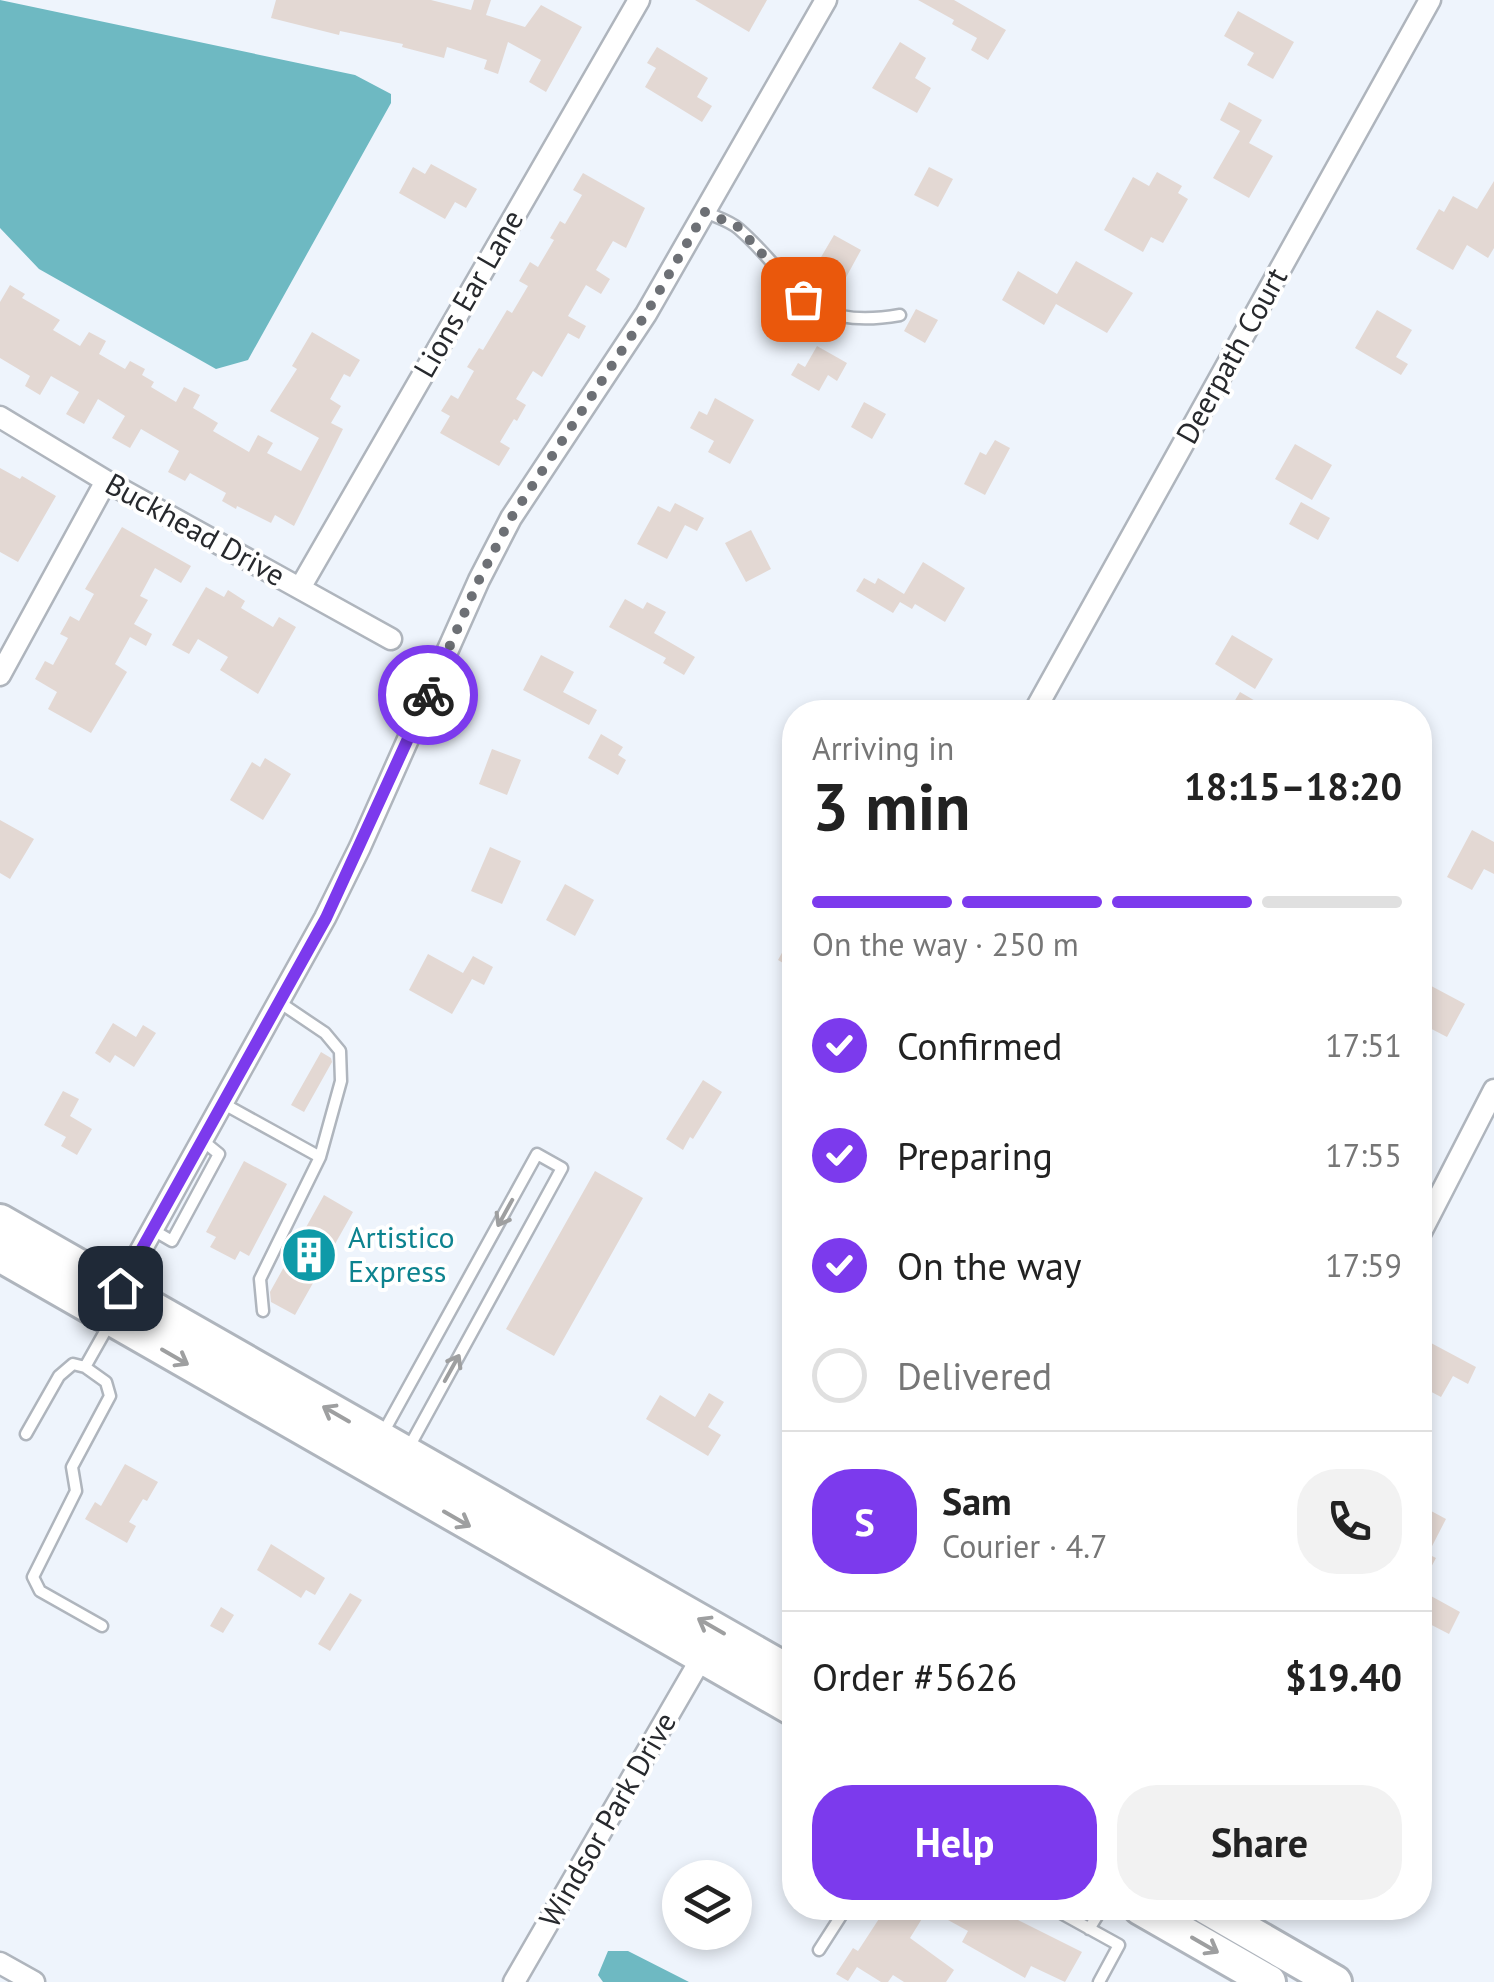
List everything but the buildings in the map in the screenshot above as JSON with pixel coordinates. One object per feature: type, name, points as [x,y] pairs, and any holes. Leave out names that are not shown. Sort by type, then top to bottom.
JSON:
[{"type":"main road","points":[[0,1220],[782,1668]]},
{"type":"main road","points":[[0,1253],[26,1256],[106,1297],[120,1288]]},
{"type":"main road","points":[[0,1253],[782,1703]]},
{"type":"main road","points":[[754,1687],[782,1685]]},
{"type":"main road","points":[[1161,1920],[1270,1982]]},
{"type":"main road","points":[[1235,1920],[1335,1982]]},
{"type":"street","points":[[614,0],[636,5]]},
{"type":"street","points":[[120,1288],[153,1230],[178,1206],[195,1176],[203,1142],[360,847],[479,580],[511,518],[646,314],[826,0]]},
{"type":"street","name":"Deerpath Court","points":[[1041,700],[1430,0]]},
{"type":"street","name":"Lions Ear Lane","points":[[300,588],[636,5]]},
{"type":"street","name":"Buckhead Drive","points":[[0,417],[106,481],[391,639]]},
{"type":"street","points":[[0,675],[106,481]]},
{"type":"street","points":[[1432,1211],[1494,1090]]},
{"type":"street","name":"Windsor Park Drive","points":[[514,1982],[702,1657]]},
{"type":"street","points":[[0,1963],[34,1982]]},
{"type":"lane","points":[[705,212],[737,226],[803,299],[836,317],[874,319],[900,315]]},
{"type":"lane","points":[[263,1310],[260,1279],[320,1157],[341,1081],[340,1052],[326,1033],[279,1002]]},
{"type":"lane","points":[[224,1104],[320,1157]]},
{"type":"lane","points":[[538,1154],[562,1168],[392,1447],[538,1154]]},
{"type":"lane","points":[[85,1367],[111,1320]]},
{"type":"lane","points":[[26,1434],[58,1376],[73,1364],[85,1367],[106,1382],[110,1396],[72,1467],[76,1491],[34,1577],[40,1591],[102,1626]]},
{"type":"lane","points":[[819,1950],[838,1920]]},
{"type":"lane","points":[[1075,1920],[1119,1945],[1098,1982]]},
{"type":"lane","points":[[1090,1928],[1095,1920]]},
{"type":"water","points":[[0,0],[355,75],[391,94],[391,103],[248,360],[216,369],[39,269],[0,228]]},
{"type":"water","points":[[608,1951],[628,1951],[689,1982],[603,1982],[598,1975]]},
{"type":"way so far","points":[[428,695],[511,518],[646,314],[705,212],[737,226],[803,299]]},
{"type":"place","name":"Artistico Express","points":[[309,1255]]},
{"type":"route","points":[[120,1288],[326,918],[428,695]]}]
